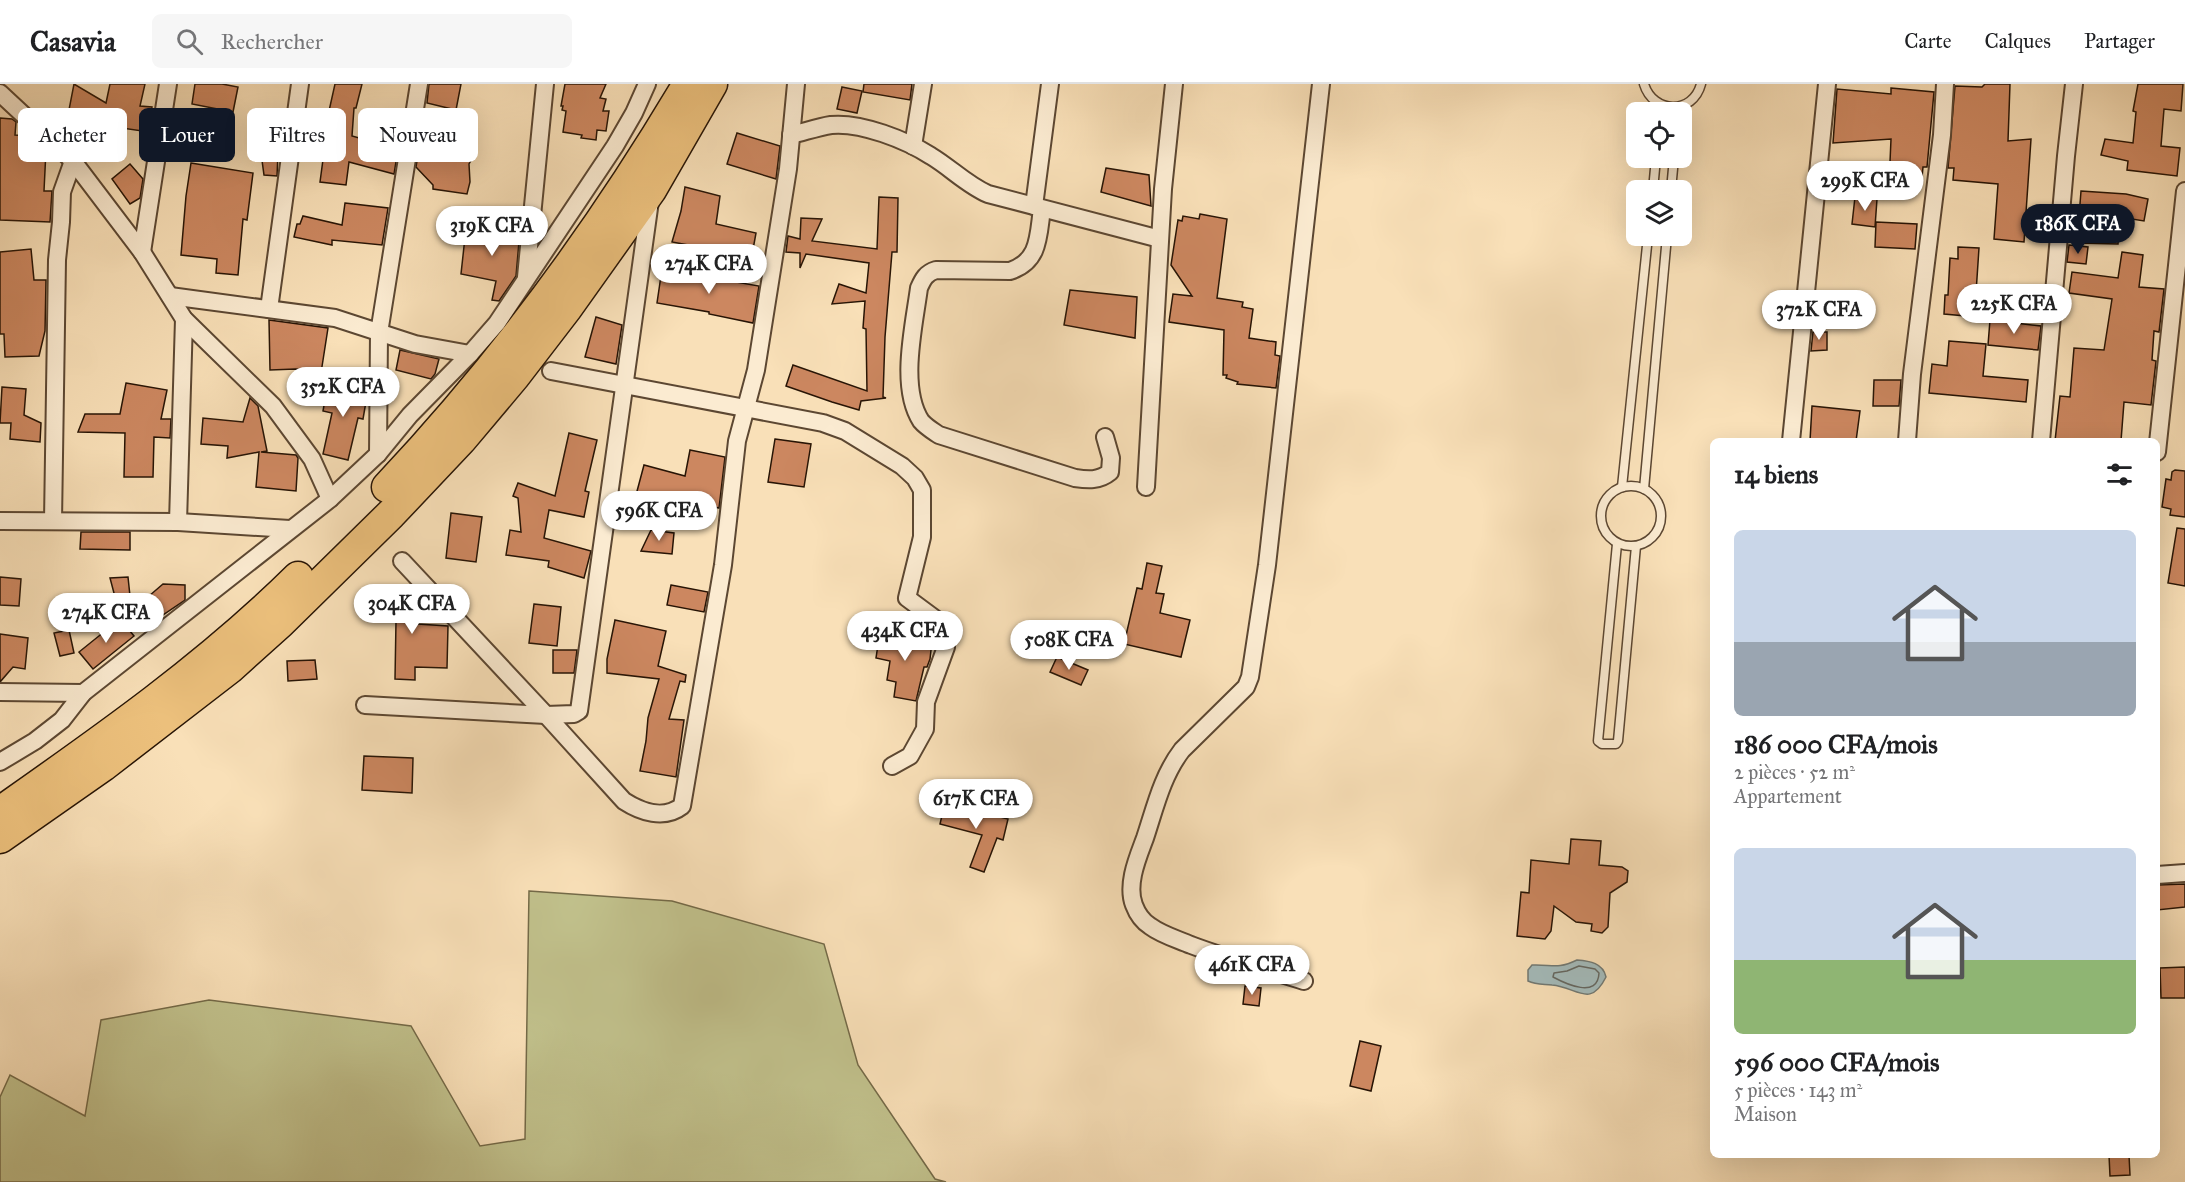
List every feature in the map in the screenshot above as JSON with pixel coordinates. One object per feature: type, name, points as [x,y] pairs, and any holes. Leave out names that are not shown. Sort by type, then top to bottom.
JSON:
[{"type":"highway","points":[[0,812],[108,736],[219,649],[277,598],[365,511],[425,447],[470,394],[582,249],[687,84]]},
{"type":"highway","points":[[0,838],[104,766],[230,668],[280,623],[391,514],[461,440],[514,377],[567,308],[651,190],[712,84]]},
{"type":"street","points":[[142,252],[168,84]]},
{"type":"street","points":[[269,309],[300,84]]},
{"type":"street","points":[[378,454],[379,333],[419,84]]},
{"type":"street","points":[[526,280],[545,84]]},
{"type":"street","points":[[0,762],[35,741],[62,720],[83,693],[330,499],[378,454],[410,416],[497,323],[615,146],[647,84]]},
{"type":"street","points":[[402,561],[624,801],[638,810],[653,814],[677,810],[682,806],[723,565],[737,441],[756,370],[788,169],[796,84]]},
{"type":"street","points":[[913,146],[923,84]]},
{"type":"street","points":[[1050,84],[1038,207],[1037,243],[1029,260],[1019,268],[1010,271],[936,270],[928,273],[919,288],[909,380],[912,399],[921,420],[939,435],[1075,478],[1089,480],[1101,478],[1110,472],[1111,458],[1105,437]]},
{"type":"street","points":[[1146,487],[1163,189],[1174,84]]},
{"type":"street","points":[[1304,981],[1217,954],[1166,935],[1148,925],[1138,915],[1132,902],[1132,884],[1135,866],[1170,768],[1182,750],[1246,687],[1250,678],[1273,508],[1321,84]]},
{"type":"street","points":[[1791,438],[1827,84]]},
{"type":"street","points":[[1907,438],[1912,374],[1942,135],[1945,84]]},
{"type":"street","points":[[2041,438],[2074,84]]},
{"type":"street","points":[[0,93],[18,110]]},
{"type":"street","points":[[791,135],[830,125],[863,127],[913,146],[932,156],[977,189],[1160,239]]},
{"type":"street","points":[[53,521],[57,260],[62,222],[62,192],[73,162]]},
{"type":"street","points":[[74,162],[142,252],[184,320],[273,406],[312,459],[330,499]]},
{"type":"street","points":[[365,705],[546,715],[574,714],[581,706],[651,190]]},
{"type":"street","points":[[2159,438],[2185,191]]},
{"type":"street","points":[[170,296],[335,318],[415,344],[470,354]]},
{"type":"street","points":[[178,522],[184,320]]},
{"type":"street","points":[[550,371],[836,426],[902,466],[920,484],[922,537],[907,598],[938,621],[940,634],[946,647],[926,702],[925,729],[910,756],[892,766]]},
{"type":"street","points":[[0,521],[178,522],[290,530]]},
{"type":"street","points":[[0,692],[83,693]]},
{"type":"street","points":[[2160,875],[2185,873]]},
{"type":"lane","points":[[1644,84],[1655,102]]},
{"type":"lane","points":[[1690,102],[1695,98],[1701,84]]},
{"type":"lane","points":[[1622,487],[1647,246]]},
{"type":"lane","points":[[1644,489],[1666,246]]},
{"type":"lane","points":[[1637,486],[1644,489],[1656,499],[1662,514],[1654,536],[1649,542],[1636,546],[1617,543],[1606,533],[1600,518],[1604,502],[1622,487],[1637,486]]},
{"type":"lane","points":[[1617,543],[1598,741],[1602,744],[1616,744],[1618,741],[1636,546]]},
{"type":"green space","points":[[529,891],[672,901],[824,944],[858,1065],[935,1179],[946,1182],[0,1182],[0,1097],[10,1075],[85,1116],[101,1020],[209,1000],[411,1026],[480,1146],[525,1139]]},
{"type":"water","points":[[1577,960],[1595,964],[1604,972],[1606,977],[1594,992],[1582,994],[1561,987],[1528,981],[1528,970],[1532,965],[1559,966]]},
{"type":"building","points":[[74,84],[106,103],[110,84],[145,84],[140,106],[152,107],[139,108],[139,131],[127,129],[127,108],[69,108]]},
{"type":"building","points":[[195,84],[222,84],[238,87],[234,108],[212,108],[192,104]]},
{"type":"building","points":[[335,84],[362,84],[356,108],[354,108],[352,136],[358,138],[358,162],[396,162],[394,174],[349,162],[346,185],[320,182],[323,162],[346,162],[346,108],[330,108]]},
{"type":"building","points":[[429,84],[461,84],[456,108],[427,103]]},
{"type":"building","points":[[565,84],[606,84],[600,98],[606,99],[603,111],[609,111],[606,131],[597,130],[596,140],[563,132],[566,111],[562,110],[563,106],[561,106]]},
{"type":"building","points":[[864,84],[912,84],[910,100],[863,92]]},
{"type":"building","points":[[1985,84],[2010,84],[2008,141],[2031,139],[2024,242],[1994,239],[1998,184],[1953,180],[1954,168],[1948,168],[1955,86],[1982,87]]},
{"type":"building","points":[[2138,84],[2183,84],[2181,111],[2164,109],[2161,146],[2180,148],[2177,176],[2127,170],[2128,161],[2101,155],[2105,139],[2133,143],[2136,112],[2133,111]]},
{"type":"building","points":[[842,87],[862,91],[857,113],[837,109]]},
{"type":"building","points":[[1891,88],[1934,92],[1927,167],[1923,167],[1921,187],[1889,185],[1891,139],[1833,143],[1837,89],[1891,94]]},
{"type":"building","points":[[0,118],[12,119],[16,122],[18,162],[45,162],[44,191],[52,191],[50,222],[0,220]]},
{"type":"building","points":[[737,133],[780,146],[776,179],[727,164]]},
{"type":"building","points":[[262,162],[278,162],[277,176],[264,175]]},
{"type":"building","points":[[417,162],[470,162],[470,182],[467,194],[433,189],[433,185],[416,167]]},
{"type":"building","points":[[191,163],[253,173],[247,220],[243,219],[238,275],[216,273],[217,259],[181,255]]},
{"type":"building","points":[[130,164],[143,179],[140,198],[130,204],[112,179]]},
{"type":"building","points":[[1106,168],[1149,175],[1151,206],[1101,192]]},
{"type":"building","points":[[685,187],[720,196],[716,224],[756,233],[752,255],[710,246],[710,249],[672,242]]},
{"type":"building","points":[[2081,191],[2126,194],[2148,199],[2144,221],[2120,217],[2118,244],[2077,243]]},
{"type":"building","points":[[879,197],[898,198],[897,252],[892,252],[885,337],[883,397],[886,398],[861,401],[859,410],[786,386],[793,365],[867,391],[866,329],[863,328],[865,301],[832,304],[839,284],[866,293],[869,263],[806,254],[800,268],[800,253],[786,252],[788,236],[800,239],[801,218],[822,219],[812,241],[877,249]]},
{"type":"building","points":[[1855,197],[1877,199],[1875,227],[1852,224]]},
{"type":"building","points":[[345,203],[388,208],[382,245],[332,240],[332,245],[294,237],[297,224],[300,224],[303,216],[342,225]]},
{"type":"building","points":[[1200,214],[1227,219],[1217,298],[1243,302],[1242,307],[1253,309],[1249,338],[1276,342],[1275,355],[1280,356],[1276,388],[1237,384],[1238,382],[1223,375],[1224,330],[1169,322],[1173,294],[1192,296],[1171,265],[1178,220],[1182,221],[1183,216],[1199,219]]},
{"type":"building","points":[[1876,222],[1917,224],[1915,249],[1875,247]]},
{"type":"building","points":[[503,226],[520,230],[516,276],[499,301],[492,300],[496,281],[461,274],[466,228],[501,234]]},
{"type":"building","points":[[2069,245],[2088,247],[2086,264],[2067,262]]},
{"type":"building","points":[[1958,247],[1979,248],[1976,293],[1990,295],[1988,318],[1944,314],[1945,295],[1948,295],[1950,258],[1958,259]]},
{"type":"building","points":[[31,249],[34,280],[46,280],[45,331],[39,356],[5,357],[4,334],[0,334],[0,252]]},
{"type":"building","points":[[2122,252],[2143,255],[2139,287],[2164,289],[2159,332],[2154,331],[2152,360],[2156,361],[2151,405],[2124,402],[2121,438],[2055,438],[2060,396],[2070,397],[2074,348],[2104,350],[2112,299],[2069,293],[2072,272],[2118,278]]},
{"type":"building","points":[[662,269],[759,286],[753,323],[657,303]]},
{"type":"building","points":[[1070,290],[1137,297],[1135,338],[1064,325]]},
{"type":"building","points":[[596,317],[622,325],[616,364],[585,357]]},
{"type":"building","points":[[269,320],[328,328],[321,373],[296,369],[270,370]]},
{"type":"building","points":[[1990,320],[2041,326],[2038,350],[1988,345]]},
{"type":"building","points":[[1813,332],[1827,332],[1827,350],[1811,351]]},
{"type":"building","points":[[1949,341],[1986,344],[1983,376],[2028,380],[2026,402],[1929,393],[1932,364],[1947,366]]},
{"type":"building","points":[[400,350],[439,359],[435,374],[431,379],[396,370]]},
{"type":"building","points":[[1874,380],[1901,380],[1899,406],[1873,406]]},
{"type":"building","points":[[126,383],[167,390],[161,419],[171,419],[170,438],[154,437],[153,477],[124,477],[125,433],[78,432],[85,414],[120,414]]},
{"type":"building","points":[[328,383],[368,390],[363,419],[358,418],[348,460],[323,454],[332,413],[323,411]]},
{"type":"building","points":[[2,387],[26,389],[24,415],[41,423],[40,442],[10,439],[11,423],[0,423]]},
{"type":"building","points":[[250,398],[258,406],[267,451],[261,452],[296,455],[298,458],[296,491],[256,487],[259,452],[227,458],[228,446],[201,444],[203,418],[243,422]]},
{"type":"building","points":[[1812,406],[1860,411],[1856,438],[1810,438]]},
{"type":"building","points":[[569,433],[597,440],[585,491],[589,492],[584,517],[549,510],[544,538],[591,551],[584,578],[548,567],[549,561],[506,555],[510,530],[521,532],[518,498],[513,496],[518,483],[555,496]]},
{"type":"building","points":[[775,439],[811,444],[804,487],[768,482]]},
{"type":"building","points":[[690,450],[725,457],[719,508],[667,496],[666,502],[636,495],[644,465],[685,476]]},
{"type":"building","points":[[2185,471],[2185,517],[2170,515],[2171,509],[2162,507],[2166,479],[2171,480],[2172,472]]},
{"type":"building","points":[[451,513],[482,517],[476,562],[446,558]]},
{"type":"building","points":[[2177,528],[2185,529],[2185,586],[2168,583]]},
{"type":"building","points":[[651,530],[674,533],[672,554],[641,551]]},
{"type":"building","points":[[81,532],[130,532],[130,550],[80,549]]},
{"type":"building","points":[[1147,563],[1162,566],[1156,593],[1164,594],[1160,613],[1190,620],[1181,657],[1124,644],[1137,588],[1142,589]]},
{"type":"building","points":[[0,577],[21,579],[19,606],[0,605]]},
{"type":"building","points":[[128,577],[130,596],[115,597],[110,578]]},
{"type":"building","points":[[163,584],[185,585],[185,600],[148,625],[149,596]]},
{"type":"building","points":[[671,585],[708,592],[704,612],[667,605]]},
{"type":"building","points":[[372,595],[418,595],[418,624],[448,626],[447,668],[415,667],[415,680],[395,679],[396,621],[373,621]]},
{"type":"building","points":[[534,604],[561,607],[557,646],[529,643]]},
{"type":"building","points":[[120,619],[134,636],[93,669],[79,652]]},
{"type":"building","points":[[615,620],[666,631],[658,666],[686,675],[685,682],[680,681],[669,719],[684,720],[676,777],[640,771],[648,718],[659,679],[607,673],[607,659]]},
{"type":"building","points":[[69,630],[74,653],[60,656],[54,633]]},
{"type":"building","points":[[880,632],[932,641],[930,659],[927,667],[924,667],[916,701],[894,697],[896,682],[887,680],[890,661],[876,658]]},
{"type":"building","points":[[0,634],[28,638],[25,669],[13,667],[0,682]]},
{"type":"building","points":[[553,650],[577,650],[574,673],[553,673]]},
{"type":"building","points":[[1057,657],[1088,670],[1081,685],[1050,672]]},
{"type":"building","points":[[315,660],[317,679],[288,681],[287,661]]},
{"type":"building","points":[[364,756],[413,758],[412,793],[362,790]]},
{"type":"building","points":[[945,803],[1008,819],[1003,840],[997,838],[984,872],[970,867],[982,835],[940,824]]},
{"type":"building","points":[[1571,839],[1601,841],[1599,865],[1622,867],[1628,871],[1627,882],[1610,893],[1608,927],[1602,933],[1591,931],[1592,924],[1576,922],[1554,906],[1551,931],[1545,939],[1517,936],[1521,892],[1529,893],[1531,860],[1569,864]]},
{"type":"building","points":[[2185,884],[2185,907],[2160,910],[2160,885]]},
{"type":"building","points":[[2185,967],[2185,998],[2161,998],[2160,968]]},
{"type":"building","points":[[1245,986],[1261,988],[1259,1006],[1243,1004]]},
{"type":"building","points":[[1360,1041],[1381,1046],[1371,1091],[1350,1086]]},
{"type":"building","points":[[2109,1158],[2129,1158],[2130,1175],[2110,1176]]}]
